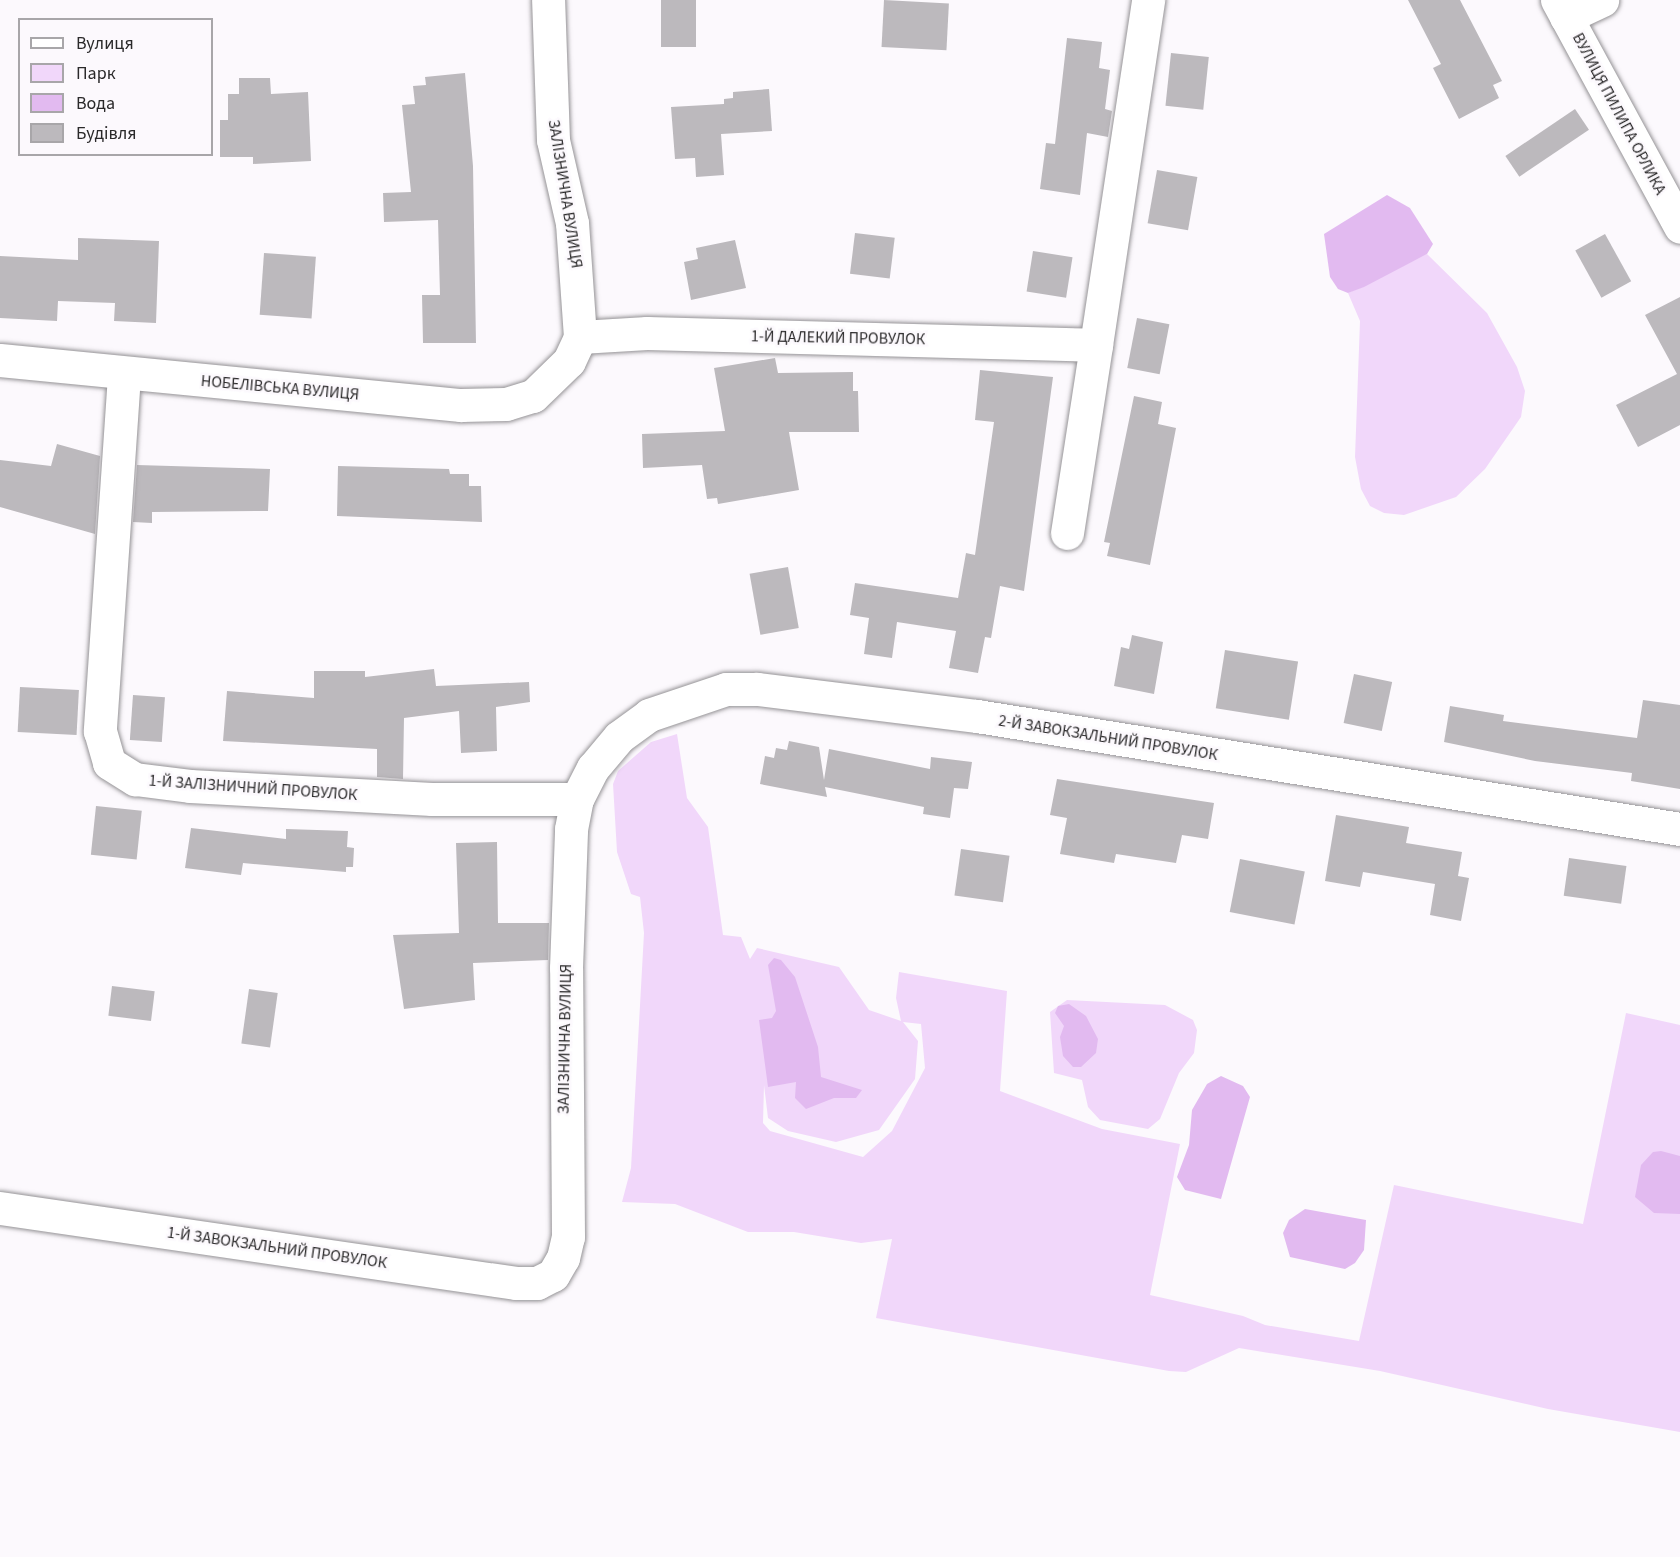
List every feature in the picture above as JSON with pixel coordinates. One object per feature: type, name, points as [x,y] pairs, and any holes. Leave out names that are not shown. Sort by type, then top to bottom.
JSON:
[{"type":"street","name":"ЗАЛІЗНИЧНА ВУЛИЦЯ","points":[[548,0],[553,140],[572,223],[580,337]]},
{"type":"street","points":[[1066,533],[1148,0]]},
{"type":"street","points":[[1562,8],[1602,0]]},
{"type":"street","name":"ВУЛИЦЯ ПИЛИПА ОРЛИКА","points":[[1562,8],[1680,227]]},
{"type":"street","name":"1-Й ДАЛЕКИЙ ПРОВУЛОК","points":[[580,337],[647,333],[1096,345]]},
{"type":"street","name":"НОБЕЛІВСЬКА ВУЛИЦЯ","points":[[0,360],[124,375],[461,405],[515,401],[533,396],[554,380],[580,337]]},
{"type":"street","name":"1-Й ЗАЛІЗНИЧНИЙ ПРОВУЛОК","points":[[124,375],[100,731],[109,763],[135,779],[190,786],[432,799],[577,799]]},
{"type":"street","name":"2-Й ЗАВОКЗАЛЬНИЙ ПРОВУЛОК","points":[[577,799],[593,768],[619,736],[649,715],[726,689],[757,689],[976,717],[1680,829]]},
{"type":"street","name":"ЗАЛІЗНИЧНА ВУЛИЦЯ","points":[[553,1275],[563,1258],[568,1237],[564,1131],[566,968],[571,830],[577,799]]},
{"type":"street","name":"1-Й ЗАВОКЗАЛЬНИЙ ПРОВУЛОК","points":[[0,1208],[516,1283],[537,1283],[553,1275]]},
{"type":"green space","points":[[1427,254],[1487,313],[1517,367],[1525,391],[1521,417],[1485,469],[1456,497],[1404,515],[1384,513],[1370,506],[1361,489],[1355,457],[1360,321],[1348,293]]},
{"type":"green space","points":[[677,734],[687,798],[708,827],[723,935],[741,937],[750,959],[757,948],[839,967],[869,1010],[901,1021],[896,998],[899,972],[1007,991],[1000,1091],[1102,1129],[1180,1144],[1150,1295],[1243,1316],[1265,1325],[1359,1341],[1394,1185],[1583,1224],[1626,1013],[1680,1025],[1680,1432],[1548,1409],[1380,1371],[1239,1348],[1186,1372],[1169,1371],[876,1318],[892,1239],[861,1243],[794,1232],[748,1232],[675,1204],[622,1202],[631,1168],[644,933],[640,897],[631,894],[617,852],[613,784],[618,771],[651,742]],"holes":[[[903,1022],[921,1024],[925,1068],[892,1131],[863,1157],[770,1131],[763,1123],[764,1085],[768,1118],[788,1131],[836,1142],[879,1130],[915,1079],[918,1041]]]},
{"type":"green space","points":[[1067,1000],[1165,1005],[1193,1020],[1197,1030],[1194,1053],[1179,1073],[1160,1119],[1148,1129],[1100,1120],[1088,1107],[1082,1080],[1054,1073],[1050,1012]]},
{"type":"water","points":[[1387,195],[1410,208],[1433,244],[1427,254],[1364,287],[1348,293],[1338,289],[1330,277],[1324,234]]},
{"type":"water","points":[[774,958],[781,960],[795,977],[818,1047],[821,1077],[862,1090],[856,1098],[834,1098],[806,1109],[795,1098],[796,1082],[768,1087],[759,1020],[772,1018],[776,1011],[768,965]]},
{"type":"water","points":[[1069,1004],[1086,1016],[1098,1039],[1096,1053],[1081,1067],[1073,1067],[1063,1056],[1060,1037],[1064,1026],[1055,1013],[1058,1006]]},
{"type":"water","points":[[1221,1076],[1243,1086],[1250,1097],[1221,1199],[1185,1190],[1177,1177],[1189,1145],[1192,1110],[1207,1084]]},
{"type":"water","points":[[1661,1151],[1680,1156],[1680,1214],[1654,1213],[1635,1197],[1641,1165],[1653,1152]]},
{"type":"water","points":[[1305,1209],[1366,1220],[1364,1250],[1355,1263],[1345,1269],[1290,1257],[1283,1233],[1289,1220]]},
{"type":"building","points":[[661,0],[696,0],[696,47],[661,47]]},
{"type":"building","points":[[884,0],[949,3],[946,50],[882,47]]},
{"type":"building","points":[[1408,0],[1460,0],[1502,81],[1493,85],[1499,98],[1459,119],[1433,68],[1441,64]]},
{"type":"building","points":[[1067,38],[1102,42],[1099,68],[1110,70],[1105,109],[1112,111],[1108,137],[1087,133],[1080,195],[1040,189],[1046,143],[1055,144]]},
{"type":"building","points":[[1171,53],[1209,57],[1203,110],[1165,106]]},
{"type":"building","points":[[465,73],[473,166],[476,343],[423,343],[422,295],[440,295],[438,220],[384,222],[383,193],[411,192],[402,105],[415,104],[413,86],[426,85],[425,77]]},
{"type":"building","points":[[239,78],[270,78],[271,94],[308,92],[311,161],[253,164],[253,157],[220,157],[220,120],[228,120],[228,94],[239,94]]},
{"type":"building","points":[[769,89],[772,131],[721,134],[724,175],[696,177],[695,158],[675,159],[671,107],[724,104],[724,99],[733,98],[733,92]]},
{"type":"building","points":[[1575,109],[1589,130],[1519,177],[1505,156]]},
{"type":"building","points":[[1157,170],[1197,177],[1188,230],[1148,223]]},
{"type":"building","points":[[855,233],[895,238],[890,279],[850,274]]},
{"type":"building","points":[[1605,234],[1631,281],[1601,298],[1575,250]]},
{"type":"building","points":[[78,238],[159,241],[156,323],[114,321],[115,303],[58,301],[57,321],[0,318],[0,256],[78,260]]},
{"type":"building","points":[[735,240],[746,288],[691,300],[684,262],[698,259],[696,248]]},
{"type":"building","points":[[1033,251],[1073,257],[1066,298],[1027,291]]},
{"type":"building","points":[[264,253],[316,257],[312,318],[260,315]]},
{"type":"building","points":[[1680,297],[1680,425],[1638,447],[1616,405],[1677,374],[1645,315]]},
{"type":"building","points":[[1137,318],[1169,324],[1160,374],[1127,368]]},
{"type":"building","points":[[775,358],[778,373],[853,372],[853,391],[858,391],[859,432],[789,432],[799,490],[718,504],[717,498],[707,499],[702,465],[643,468],[642,434],[725,431],[714,368]]},
{"type":"building","points":[[980,370],[1053,377],[1024,591],[1000,586],[991,638],[985,637],[978,673],[949,668],[956,631],[897,622],[892,658],[864,654],[869,618],[850,615],[855,583],[958,598],[966,553],[975,555],[994,422],[975,420]]},
{"type":"building","points":[[1134,396],[1162,402],[1158,424],[1176,428],[1150,565],[1107,556],[1110,543],[1104,542]]},
{"type":"building","points":[[57,444],[100,456],[95,534],[0,507],[0,460],[51,466]]},
{"type":"building","points":[[137,465],[270,469],[268,511],[152,512],[152,523],[133,522]]},
{"type":"building","points":[[338,466],[449,469],[450,474],[469,474],[469,486],[481,486],[482,522],[337,516]]},
{"type":"building","points":[[788,567],[799,628],[760,635],[750,574]]},
{"type":"building","points":[[1132,635],[1163,642],[1154,694],[1114,686],[1121,647],[1129,649]]},
{"type":"building","points":[[1225,650],[1298,662],[1289,720],[1216,708]]},
{"type":"building","points":[[434,669],[436,686],[529,682],[530,702],[496,707],[497,751],[461,753],[459,711],[404,718],[403,779],[377,777],[377,749],[223,741],[227,691],[314,698],[314,671],[365,671],[365,677]]},
{"type":"building","points":[[1354,674],[1392,682],[1382,731],[1344,723]]},
{"type":"building","points":[[20,687],[79,690],[77,735],[18,732]]},
{"type":"building","points":[[133,695],[165,697],[162,742],[130,740]]},
{"type":"building","points":[[1643,700],[1680,705],[1680,789],[1631,781],[1632,773],[1535,761],[1444,742],[1450,706],[1504,715],[1503,721],[1637,738]]},
{"type":"building","points":[[789,741],[819,747],[824,780],[829,749],[930,769],[931,757],[972,762],[968,789],[954,788],[950,818],[923,814],[924,807],[825,787],[827,797],[760,784],[765,756],[774,758],[776,748],[787,750]]},
{"type":"building","points":[[1057,779],[1214,803],[1208,839],[1182,835],[1176,863],[1116,854],[1114,863],[1060,854],[1067,818],[1050,815]]},
{"type":"building","points":[[96,806],[142,811],[137,860],[91,855]]},
{"type":"building","points":[[1336,815],[1409,827],[1406,843],[1462,852],[1458,876],[1469,878],[1461,921],[1430,915],[1435,884],[1363,872],[1360,887],[1325,881]]},
{"type":"building","points":[[191,828],[286,839],[286,829],[348,831],[347,847],[354,848],[353,867],[346,867],[346,872],[243,863],[241,875],[185,868]]},
{"type":"building","points":[[497,842],[498,923],[549,923],[548,960],[473,963],[475,1000],[404,1009],[393,935],[459,933],[456,843]]},
{"type":"building","points":[[961,849],[1010,856],[1003,902],[954,896]]},
{"type":"building","points":[[1569,858],[1626,866],[1621,904],[1564,896]]},
{"type":"building","points":[[1240,859],[1305,872],[1294,925],[1230,912]]},
{"type":"building","points":[[112,986],[155,991],[151,1021],[108,1016]]},
{"type":"building","points":[[249,989],[278,993],[270,1048],[241,1043]]}]
